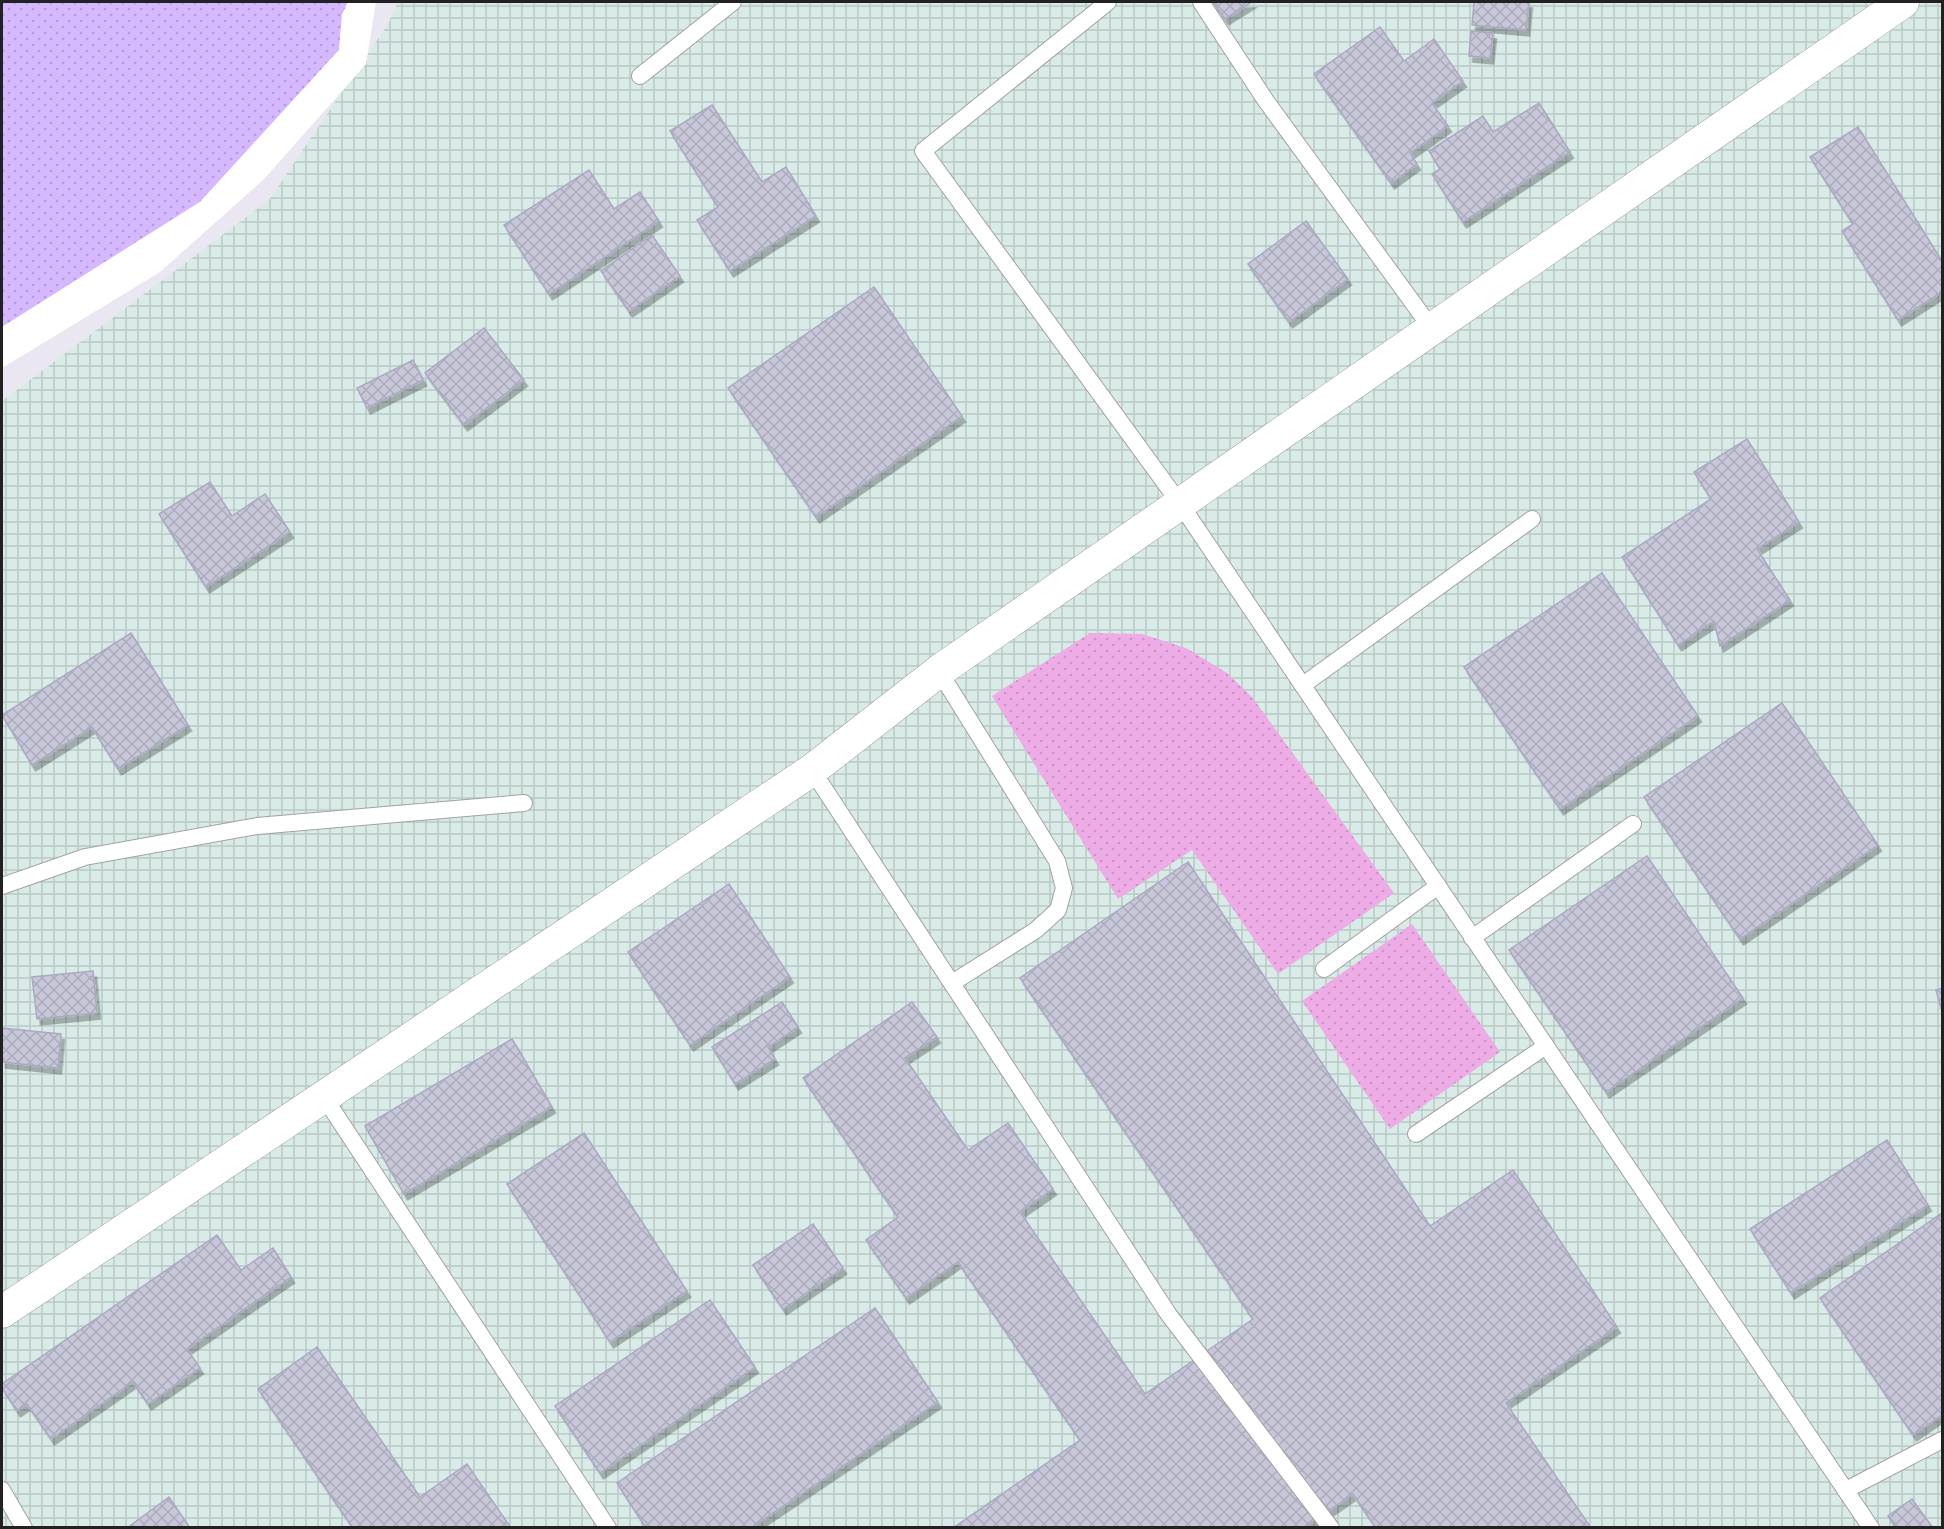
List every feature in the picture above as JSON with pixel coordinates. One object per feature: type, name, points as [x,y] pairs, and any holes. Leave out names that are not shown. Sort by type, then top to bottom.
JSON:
[{"type":"street","points":[[2,1311],[812,770],[939,671],[1904,2]]},
{"type":"lane","points":[[640,76],[733,2]]},
{"type":"lane","points":[[1108,2],[923,151],[1180,505],[1871,1527]]},
{"type":"lane","points":[[1201,2],[1266,101],[1432,329]]},
{"type":"lane","points":[[1303,685],[1532,519]]},
{"type":"lane","points":[[939,671],[1057,861],[1064,888],[1058,910],[1036,930],[952,983]]},
{"type":"lane","points":[[812,770],[1169,1316],[1331,1527]]},
{"type":"lane","points":[[2,886],[85,857],[257,826],[524,804]]},
{"type":"lane","points":[[1472,938],[1633,824]]},
{"type":"lane","points":[[1324,969],[1438,886]]},
{"type":"lane","points":[[1416,1134],[1545,1046]]},
{"type":"lane","points":[[324,1097],[608,1527]]},
{"type":"lane","points":[[1846,1490],[1942,1440]]},
{"type":"lane","points":[[2,1490],[24,1527]]},
{"type":"shaded area","points":[[398,2],[1942,2],[1942,1527],[2,1528],[2,401],[269,200],[388,24]]},
{"type":"shaded area","points":[[1090,633],[1142,634],[1186,648],[1227,673],[1252,697],[1394,893],[1278,974],[1192,850],[1118,899],[992,696]]},
{"type":"shaded area","points":[[1412,924],[1500,1052],[1390,1129],[1302,1001]]},
{"type":"sand","points":[[2,2],[348,2],[342,15],[339,50],[200,202],[2,327]]},
{"type":"pier","points":[[348,2],[376,2],[366,64],[264,179],[160,272],[2,368],[2,327],[200,202],[339,50],[342,15]]},
{"type":"building","points":[[1213,2],[1252,2],[1225,19]]},
{"type":"building","points":[[1474,2],[1529,2],[1526,30],[1472,25]]},
{"type":"building","points":[[1380,27],[1404,61],[1434,39],[1463,81],[1432,103],[1448,126],[1410,153],[1417,164],[1391,183],[1314,74]]},
{"type":"building","points":[[1471,31],[1493,33],[1490,58],[1469,56]]},
{"type":"building","points":[[1539,103],[1570,152],[1463,222],[1432,174],[1440,169],[1429,151],[1483,116],[1493,132]]},
{"type":"building","points":[[712,105],[762,182],[786,167],[816,216],[730,271],[697,220],[718,207],[670,131]]},
{"type":"building","points":[[1858,127],[1942,261],[1942,292],[1898,320],[1842,231],[1853,224],[1810,157]]},
{"type":"building","points":[[589,170],[614,209],[640,192],[659,221],[549,294],[504,225]]},
{"type":"building","points":[[1306,221],[1348,279],[1289,322],[1248,264]]},
{"type":"building","points":[[652,235],[680,276],[629,311],[601,271]]},
{"type":"building","points":[[874,287],[962,416],[816,517],[728,388]]},
{"type":"building","points":[[484,328],[524,380],[464,425],[425,373]]},
{"type":"building","points":[[413,360],[423,380],[367,408],[357,388]]},
{"type":"building","points":[[1747,439],[1799,522],[1757,549],[1790,600],[1720,646],[1714,621],[1678,645],[1622,557],[1711,499],[1694,472]]},
{"type":"building","points":[[210,482],[232,516],[265,494],[290,532],[206,587],[159,514]]},
{"type":"building","points":[[1602,573],[1698,716],[1560,809],[1464,667]]},
{"type":"building","points":[[131,633],[188,725],[118,769],[92,727],[32,765],[2,715]]},
{"type":"building","points":[[1782,703],[1878,845],[1740,939],[1644,797]]},
{"type":"building","points":[[1647,856],[1743,998],[1606,1092],[1509,950]]},
{"type":"building","points":[[1188,862],[1430,1226],[1513,1170],[1617,1327],[1506,1403],[1591,1528],[1376,1528],[1353,1494],[1304,1528],[953,1528],[1080,1440],[958,1262],[906,1298],[866,1240],[898,1217],[803,1078],[912,1002],[937,1037],[905,1058],[968,1150],[1008,1123],[1053,1189],[1020,1212],[1145,1394],[1253,1319],[1020,978]]},
{"type":"building","points":[[729,884],[790,977],[690,1045],[628,952]]},
{"type":"building","points":[[93,971],[97,1013],[37,1019],[32,977]]},
{"type":"building","points":[[1942,988],[1942,1012],[1936,990]]},
{"type":"building","points":[[782,1002],[798,1027],[768,1047],[775,1059],[735,1084],[712,1047]]},
{"type":"building","points":[[2,1028],[61,1034],[58,1068],[2,1062]]},
{"type":"building","points":[[512,1039],[552,1107],[404,1194],[365,1126]]},
{"type":"building","points":[[584,1133],[687,1291],[610,1342],[507,1184]]},
{"type":"building","points":[[1887,1140],[1928,1205],[1791,1293],[1750,1229]]},
{"type":"building","points":[[1942,1213],[1942,1415],[1913,1435],[1820,1298]]},
{"type":"building","points":[[813,1224],[843,1268],[783,1309],[753,1265]]},
{"type":"building","points":[[217,1235],[241,1270],[273,1248],[291,1277],[187,1349],[200,1368],[148,1404],[133,1382],[51,1439],[27,1404],[17,1411],[2,1388],[2,1384]]},
{"type":"building","points":[[710,1300],[755,1367],[600,1473],[555,1406]]},
{"type":"building","points":[[875,1308],[938,1402],[751,1528],[646,1528],[617,1483]]},
{"type":"building","points":[[317,1347],[420,1497],[467,1464],[511,1528],[353,1528],[258,1389]]},
{"type":"building","points":[[169,1497],[190,1528],[127,1528]]},
{"type":"building","points":[[1912,1499],[1933,1528],[1896,1528],[1888,1516]]}]
